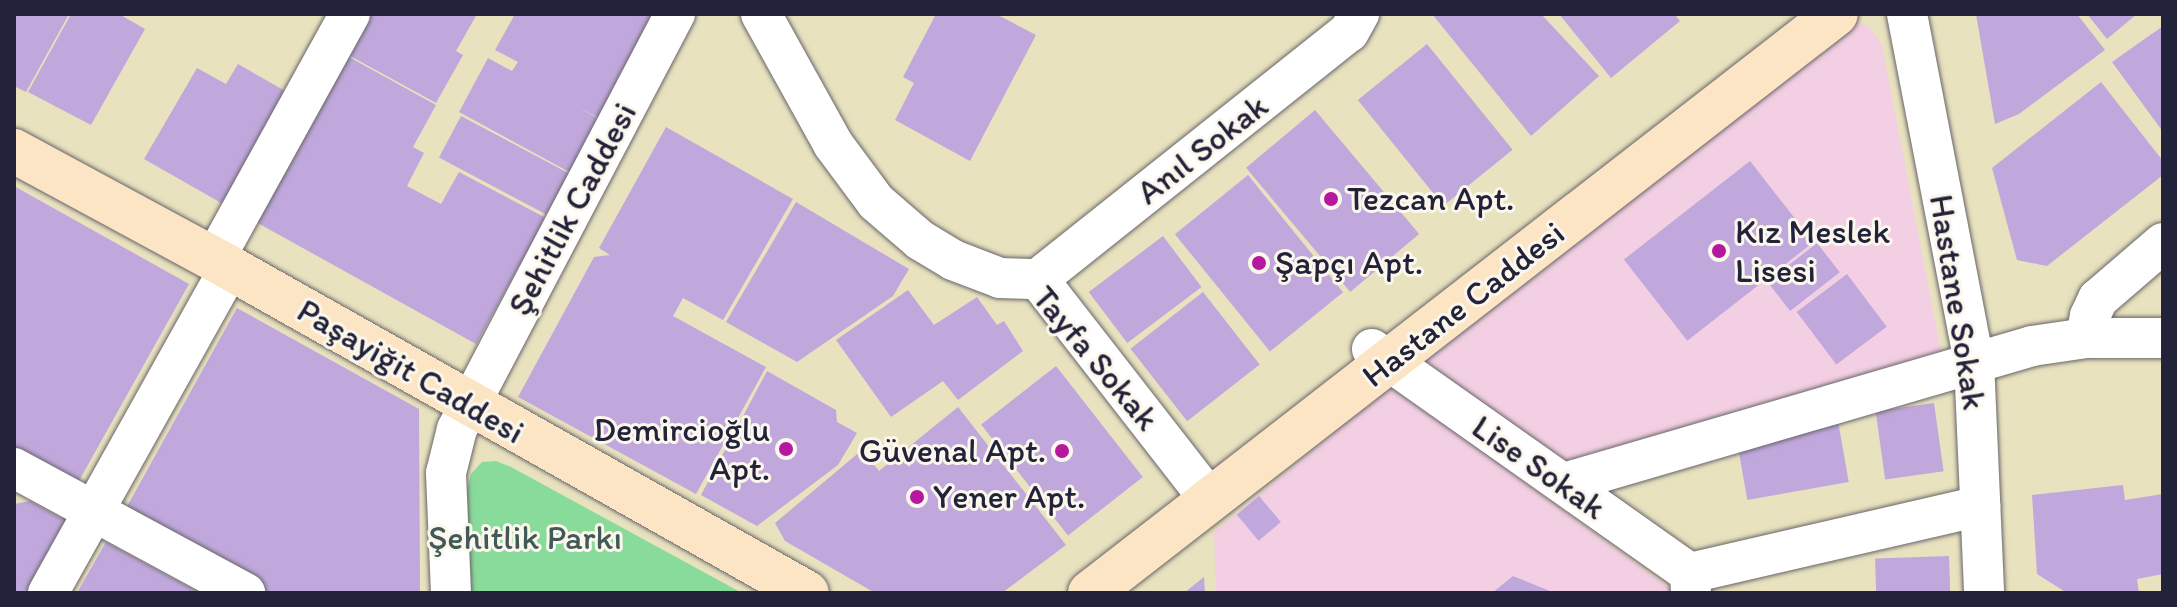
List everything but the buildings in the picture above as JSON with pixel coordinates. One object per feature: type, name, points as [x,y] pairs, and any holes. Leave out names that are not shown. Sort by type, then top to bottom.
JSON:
[{"type":"main road","name":"Hastane Caddesi","points":[[1090,593],[1798,14]]},
{"type":"main road","name":"Hastane Caddesi","points":[[1062,593],[1836,14]]},
{"type":"main road","name":"Paşayiğit Caddesi","points":[[14,151],[222,264],[807,593]]},
{"type":"street","points":[[48,593],[350,14]]},
{"type":"street","name":"Şehitlik Caddesi","points":[[451,593],[446,473],[450,451],[469,405],[675,14]]},
{"type":"street","name":"Tayfa Sokak","points":[[761,14],[833,144],[892,219],[920,240],[979,273],[1000,278],[1038,279],[1200,487]]},
{"type":"street","name":"Anıl Sokak","points":[[1038,279],[1349,32],[1359,14]]},
{"type":"street","name":"Hastane Sokak","points":[[1907,14],[1974,361],[1984,593]]},
{"type":"street","points":[[2086,338],[2090,316],[2098,299],[2163,243]]},
{"type":"street","points":[[1564,483],[2032,346],[2086,338],[2163,338]]},
{"type":"street","name":"Lise Sokak","points":[[1380,355],[1564,483],[1691,583]]},
{"type":"street","points":[[14,468],[245,593]]},
{"type":"street","points":[[1691,583],[1980,506]]},
{"type":"shaded area","points":[[1856,21],[1869,27],[1882,45],[1942,358],[1574,467],[1418,361]]},
{"type":"shaded area","points":[[1391,385],[1675,593],[1216,593],[1214,532]]},
{"type":"green space","name":"Şehitlik Parkı","points":[[496,461],[742,593],[471,593],[467,490],[471,474],[482,462]]},
{"type":"place","name":"Tezcan Apt.","points":[[1331,199]]},
{"type":"place","name":"Kız Meslek Lisesi","points":[[1719,251]]},
{"type":"place","name":"Şapçı Apt.","points":[[1259,263]]},
{"type":"place","name":"Demircioğlu Apt.","points":[[786,449]]},
{"type":"place","name":"Güvenal Apt.","points":[[1062,451]]},
{"type":"place","name":"Yener Apt.","points":[[917,497]]}]
